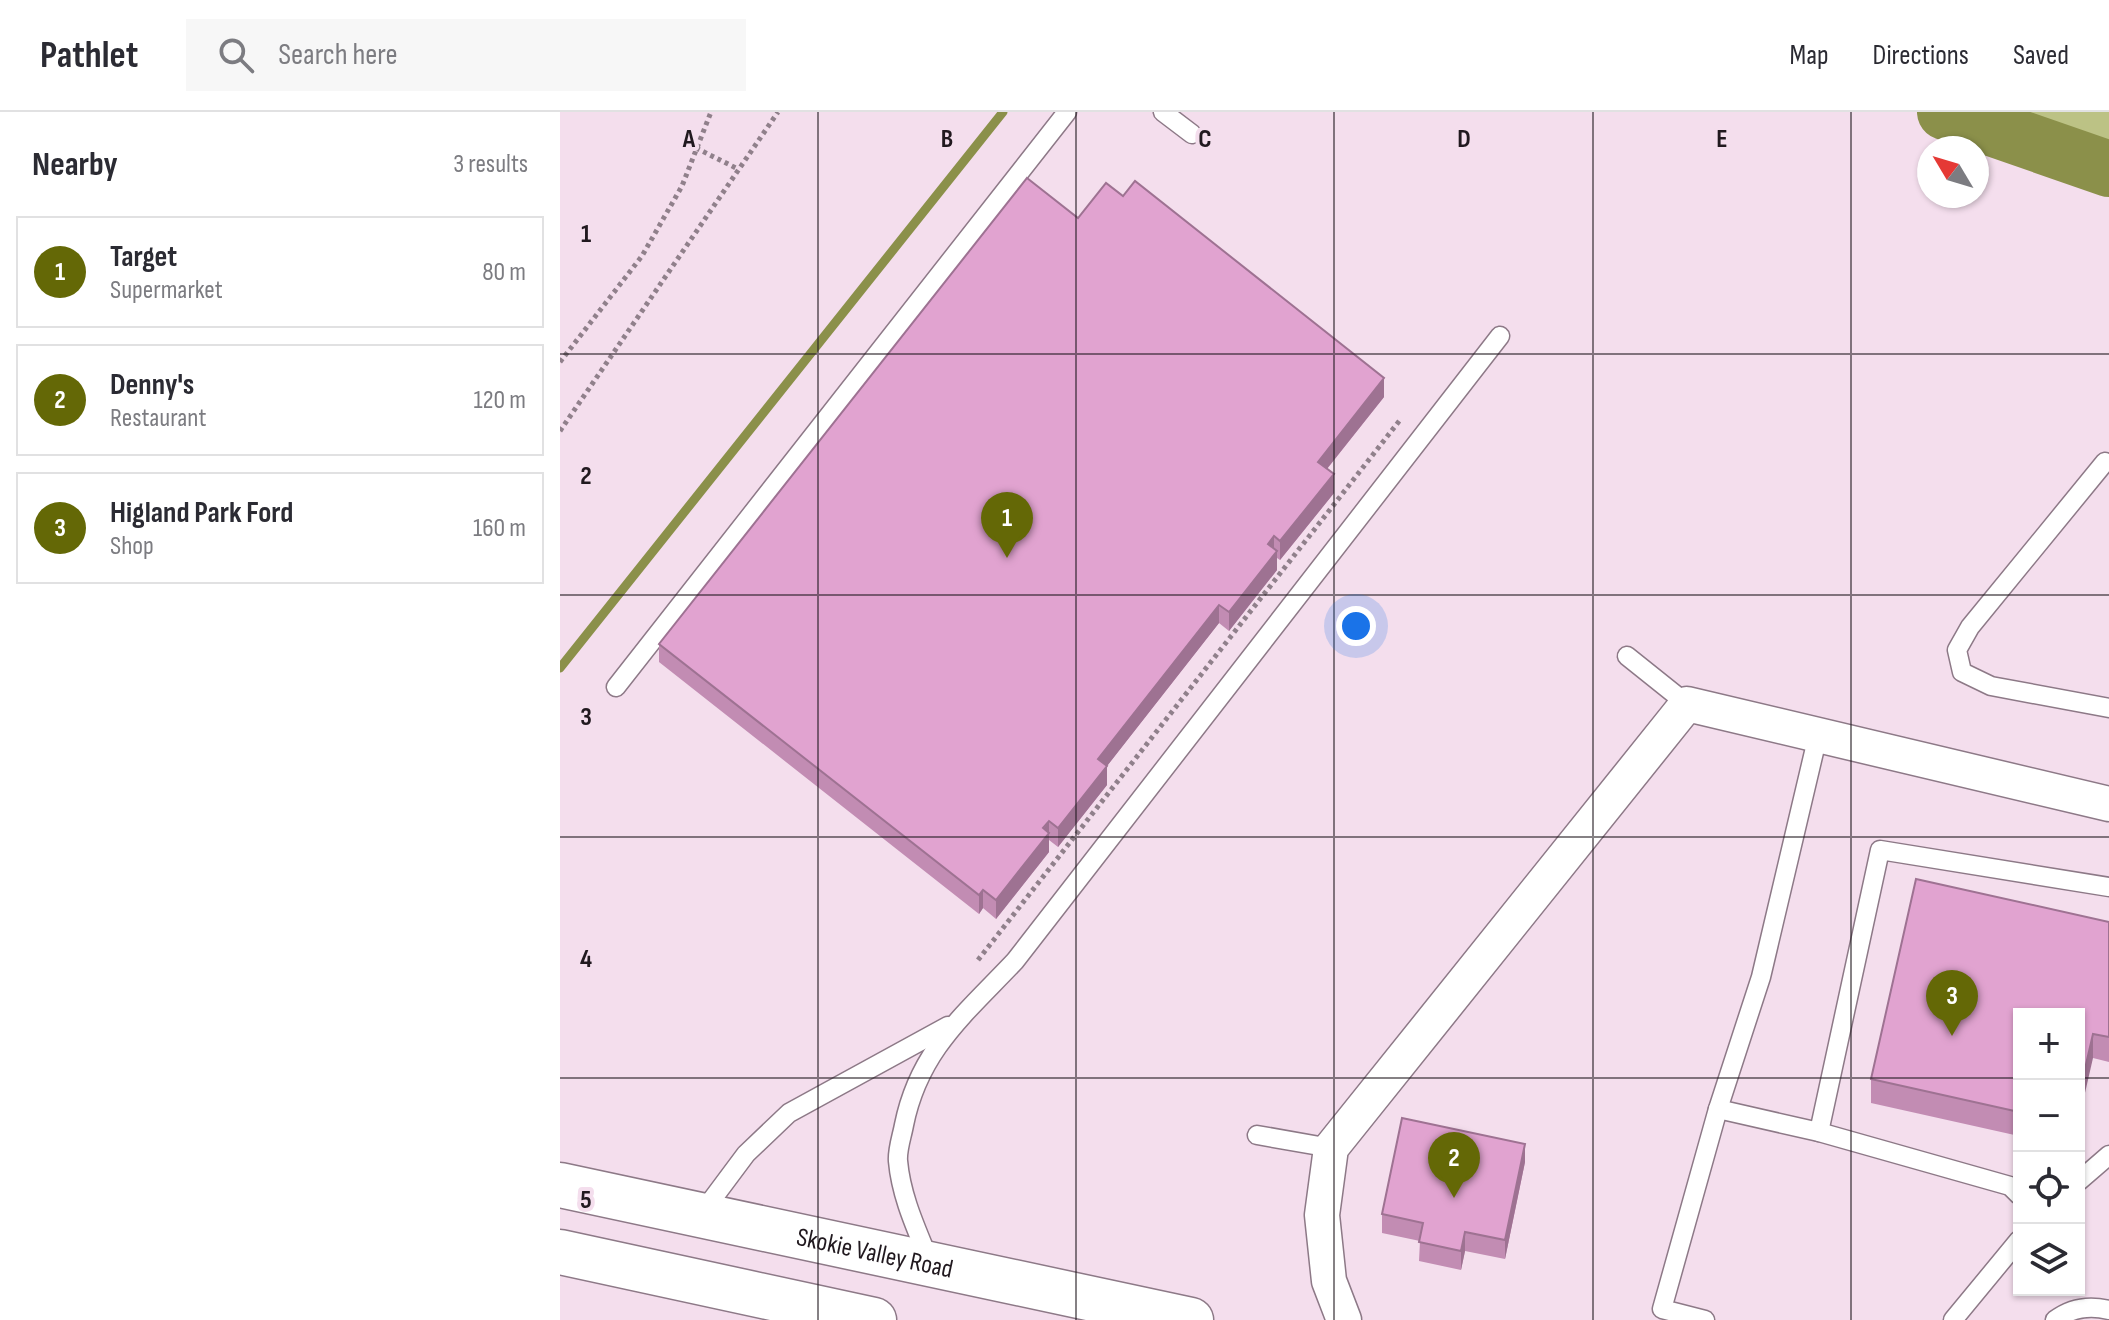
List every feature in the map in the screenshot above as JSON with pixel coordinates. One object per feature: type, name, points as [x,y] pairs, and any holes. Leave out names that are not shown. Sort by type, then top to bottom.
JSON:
[{"type":"highway","name":"Skokie Valley Road","points":[[560,1185],[1191,1320]]},
{"type":"highway","points":[[560,1252],[781,1309],[874,1320]]},
{"type":"street","points":[[1344,1320],[1329,1281],[1322,1215],[1331,1148],[1687,704],[2109,804]]},
{"type":"lane","points":[[616,687],[1067,112]]},
{"type":"lane","points":[[1163,112],[1192,134]]},
{"type":"lane","points":[[931,1266],[908,1210],[898,1158],[907,1108],[924,1064],[958,1020],[1015,961],[1500,336]]},
{"type":"lane","points":[[2105,462],[1970,627],[1957,650],[1962,672],[1991,686],[2109,708]]},
{"type":"lane","points":[[1627,656],[1687,704]]},
{"type":"lane","points":[[1705,1320],[1662,1309],[1718,1109],[1761,977],[1818,735]]},
{"type":"lane","points":[[1819,1132],[1880,850],[2109,887]]},
{"type":"lane","points":[[700,1215],[746,1154],[789,1113],[958,1020]]},
{"type":"lane","points":[[1718,1109],[1819,1132],[2013,1189]]},
{"type":"lane","points":[[1257,1135],[1331,1148]]},
{"type":"lane","points":[[2085,1176],[2109,1155]]},
{"type":"lane","points":[[1953,1320],[2013,1247]]},
{"type":"lane","points":[[2055,1320],[2067,1311],[2097,1307],[2109,1310]]},
{"type":"path","points":[[560,362],[642,256],[682,186],[711,112]]},
{"type":"path","points":[[560,431],[778,112]]},
{"type":"path","points":[[696,148],[738,169]]},
{"type":"path","points":[[972,967],[1402,418]]},
{"type":"green space","points":[[2020,112],[2109,112],[2109,145]]},
{"type":"building","points":[[1027,178],[1078,218],[1106,183],[1123,196],[1135,181],[1384,378],[1318,462],[1334,474],[1280,541],[1274,536],[1268,544],[1277,551],[1229,612],[1219,605],[1098,759],[1107,766],[1058,828],[1049,821],[1043,828],[1049,833],[996,900],[983,890],[979,895],[659,644]]},
{"type":"building","points":[[1916,879],[2109,922],[2109,1037],[2093,1034],[2085,1069],[2085,1008],[2013,1008],[2013,1111],[1871,1079]]},
{"type":"building","points":[[1402,1118],[1525,1144],[1505,1240],[1465,1232],[1461,1251],[1419,1242],[1423,1223],[1382,1214]]},
{"type":"waterway","points":[[560,668],[1003,112]]},
{"type":"waterway","points":[[1945,112],[2109,169]]},
{"type":"place","name":"Target","points":[[1007,558]]},
{"type":"place","name":"Higland Park Ford","points":[[1952,1036]]},
{"type":"place","name":"Denny's","points":[[1454,1198]]}]
